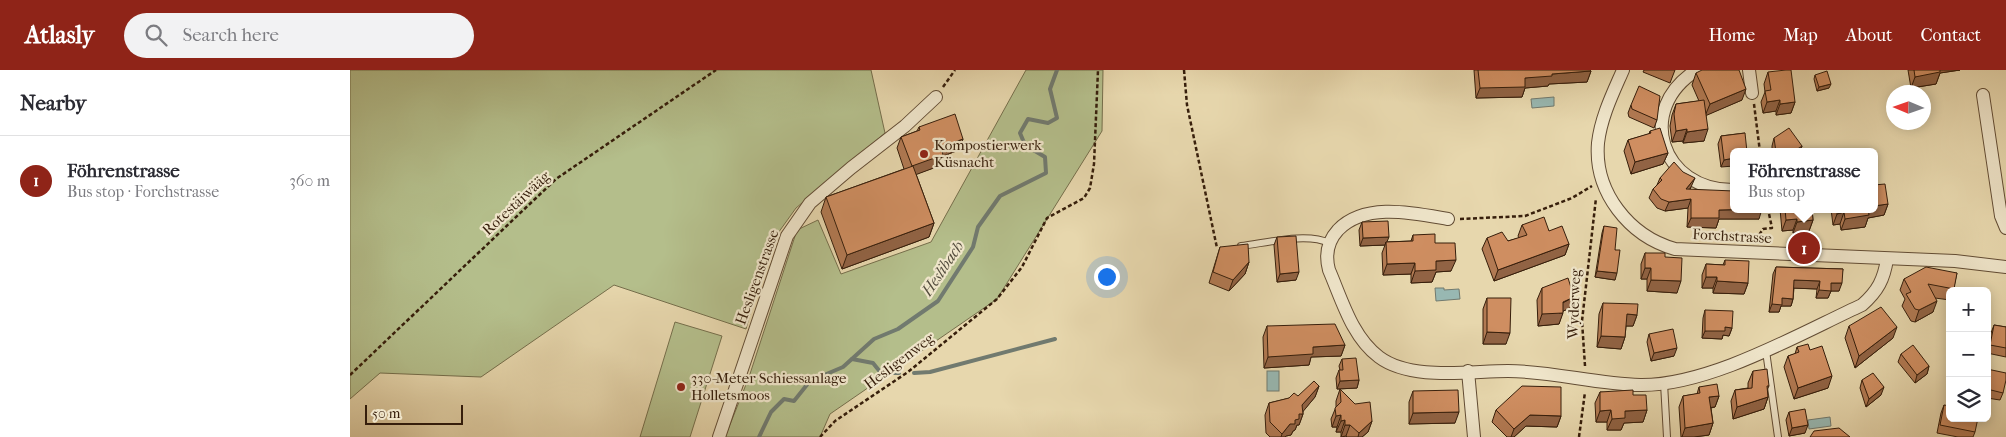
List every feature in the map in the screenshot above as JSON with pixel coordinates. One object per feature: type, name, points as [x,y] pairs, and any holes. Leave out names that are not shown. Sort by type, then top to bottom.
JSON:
[{"type":"street","name":"Forchstrasse","points":[[1623,70],[1602,120],[1598,142],[1600,172],[1610,197],[1626,221],[1636,231],[1657,243],[1675,249],[1983,262],[2006,267]]},
{"type":"street","points":[[1698,70],[1685,78],[1672,93],[1663,113],[1663,141],[1673,163],[1688,178],[1710,188],[1730,190]]},
{"type":"street","points":[[1749,70],[1752,93]]},
{"type":"street","points":[[1983,95],[2002,216],[2006,228]]},
{"type":"street","name":"Hesligenstrasse","points":[[719,437],[787,236],[810,204],[851,168],[905,126],[936,97]]},
{"type":"street","points":[[1448,219],[1401,213],[1362,214],[1354,217],[1342,226],[1329,243],[1327,261],[1329,270],[1349,317],[1360,337],[1378,357],[1404,370],[1421,372],[1513,371],[1586,381],[1640,385],[1688,380],[1766,350],[1862,305],[1875,294],[1882,283],[1887,259]]},
{"type":"street","points":[[1468,371],[1474,437]]},
{"type":"lane","points":[[1217,248],[1303,238],[1322,240],[1329,243]]},
{"type":"lane","points":[[1766,350],[1778,437]]},
{"type":"lane","points":[[1664,383],[1667,437]]},
{"type":"path","name":"Rotestäiwääg","points":[[350,375],[556,179],[716,70]]},
{"type":"path","points":[[936,97],[955,70]]},
{"type":"path","name":"Hesligenweg","points":[[820,437],[835,421],[908,372],[997,299],[1022,267],[1047,218],[1084,198],[1090,188],[1094,164],[1098,70]]},
{"type":"path","points":[[1184,70],[1187,105],[1217,248]]},
{"type":"path","points":[[1752,93],[1759,148]]},
{"type":"path","points":[[1448,219],[1489,219],[1525,216],[1572,198],[1591,188],[1600,172]]},
{"type":"path","name":"Wyderweg","points":[[1579,437],[1586,381],[1582,321],[1590,235],[1600,172]]},
{"type":"path","points":[[1759,254],[1759,235],[1763,229],[1772,228],[1769,213]]},
{"type":"green space","points":[[350,70],[871,70],[885,133],[796,208],[768,247],[746,329],[614,285],[481,377],[380,373],[350,399]]},
{"type":"green space","points":[[1026,70],[1103,70],[1102,131],[997,299],[830,414],[820,437],[725,437],[749,377],[797,230],[818,220],[841,274],[931,242]]},
{"type":"green space","name":"330-Meter Schiessanlage Holletsmoos","points":[[675,322],[722,336],[690,437],[640,437]]},
{"type":"water","points":[[1554,97],[1554,106],[1532,108],[1531,99]]},
{"type":"water","points":[[1435,288],[1444,288],[1444,290],[1459,289],[1460,299],[1436,301]]},
{"type":"water","points":[[1267,371],[1279,371],[1279,391],[1267,391]]},
{"type":"water","points":[[1830,417],[1831,426],[1809,429],[1808,420]]},
{"type":"building","points":[[1478,70],[1591,71],[1525,78],[1525,87],[1480,88]]},
{"type":"building","points":[[1702,70],[1739,70],[1746,89],[1710,104],[1696,73]]},
{"type":"building","points":[[1791,70],[1795,102],[1780,104],[1780,100],[1767,102],[1765,91],[1771,90],[1768,72]]},
{"type":"building","points":[[1914,70],[1940,70],[1940,72],[1915,77]]},
{"type":"building","points":[[1827,71],[1831,84],[1819,87],[1815,75]]},
{"type":"building","points":[[1639,86],[1660,96],[1657,120],[1632,109],[1631,105]]},
{"type":"building","points":[[1704,100],[1708,129],[1687,132],[1687,129],[1676,131],[1674,114],[1676,104]]},
{"type":"building","name":"Kompostierwerk Küsnacht","points":[[955,114],[963,139],[941,147],[943,155],[912,166],[901,137],[920,130],[919,127]]},
{"type":"building","points":[[1660,128],[1668,153],[1635,162],[1628,140],[1651,133],[1650,131]]},
{"type":"building","points":[[1789,128],[1802,146],[1799,148],[1775,148],[1774,138]]},
{"type":"building","points":[[1745,133],[1747,148],[1730,148],[1730,159],[1724,160],[1721,136]]},
{"type":"building","points":[[1674,162],[1683,172],[1695,178],[1686,189],[1730,191],[1730,210],[1719,210],[1719,218],[1691,218],[1691,199],[1669,202],[1661,199],[1653,189],[1662,180],[1660,178]]},
{"type":"building","points":[[913,166],[934,223],[847,255],[826,197]]},
{"type":"building","points":[[1885,184],[1888,204],[1878,205],[1878,185]]},
{"type":"building","points":[[1785,213],[1812,213],[1813,220],[1797,222],[1797,219],[1786,220]]},
{"type":"building","points":[[1844,213],[1869,213],[1869,215],[1845,219]]},
{"type":"building","points":[[1544,217],[1549,231],[1562,226],[1569,244],[1498,270],[1487,238],[1502,232],[1508,241],[1527,235],[1522,225]]},
{"type":"building","points":[[1388,221],[1389,237],[1363,238],[1362,222]]},
{"type":"building","points":[[1604,226],[1617,228],[1615,250],[1620,250],[1617,273],[1597,271]]},
{"type":"building","points":[[1435,234],[1435,243],[1455,243],[1456,260],[1436,261],[1436,270],[1415,271],[1415,263],[1387,264],[1386,242],[1413,241],[1413,235]]},
{"type":"building","points":[[1296,236],[1299,272],[1280,274],[1277,237]]},
{"type":"building","points":[[1248,244],[1249,262],[1233,280],[1213,272],[1220,247]]},
{"type":"building","points":[[1645,253],[1665,253],[1665,257],[1682,258],[1681,281],[1651,280],[1651,268],[1645,268]]},
{"type":"building","points":[[1725,260],[1749,261],[1748,283],[1717,281],[1717,277],[1706,277],[1706,264],[1725,265]]},
{"type":"building","points":[[1776,267],[1843,269],[1842,283],[1831,283],[1831,291],[1819,290],[1820,281],[1794,280],[1793,299],[1782,298],[1782,305],[1772,304]]},
{"type":"building","points":[[1926,267],[1957,273],[1954,287],[1928,284],[1937,301],[1919,310],[1915,309],[1906,294],[1911,292],[1904,279]]},
{"type":"building","points":[[1568,278],[1574,297],[1563,302],[1563,313],[1542,314],[1542,288]]},
{"type":"building","points":[[1487,298],[1511,298],[1510,333],[1487,332]]},
{"type":"building","points":[[1603,303],[1638,304],[1637,315],[1627,314],[1625,337],[1601,336]]},
{"type":"building","points":[[1881,307],[1897,327],[1859,356],[1849,326]]},
{"type":"building","points":[[1705,310],[1733,311],[1732,328],[1725,327],[1725,331],[1705,331]]},
{"type":"building","points":[[1335,324],[1345,345],[1313,347],[1313,354],[1268,357],[1267,326]]},
{"type":"building","points":[[1994,325],[2006,327],[2006,348],[1991,345]]},
{"type":"building","points":[[1673,329],[1677,348],[1654,353],[1649,334]]},
{"type":"building","points":[[1808,344],[1810,350],[1822,346],[1832,376],[1798,388],[1788,356],[1799,352],[1797,347]]},
{"type":"building","points":[[1913,345],[1929,366],[1917,375],[1901,354]]},
{"type":"building","points":[[1356,358],[1359,380],[1340,381],[1339,370],[1343,370],[1342,359]]},
{"type":"building","points":[[1767,369],[1768,397],[1737,407],[1735,390],[1752,388],[1753,371]]},
{"type":"building","points":[[1991,370],[2006,373],[2003,393],[1991,390]]},
{"type":"building","points":[[1873,373],[1884,387],[1869,399],[1862,380]]},
{"type":"building","points":[[1314,381],[1319,386],[1302,405],[1303,414],[1299,414],[1299,419],[1295,420],[1295,424],[1290,424],[1282,434],[1270,422],[1269,403],[1289,398],[1294,393],[1298,396]]},
{"type":"building","points":[[1717,384],[1719,396],[1709,397],[1713,423],[1685,428],[1683,396],[1700,393],[1699,387]]},
{"type":"building","points":[[1522,386],[1561,387],[1561,416],[1530,415],[1514,429],[1496,410]]},
{"type":"building","points":[[1340,389],[1355,404],[1370,402],[1372,421],[1359,433],[1350,425],[1345,425],[1345,420],[1341,421],[1341,415],[1336,416],[1335,408],[1341,402]]},
{"type":"building","points":[[1458,390],[1459,412],[1413,413],[1413,391]]},
{"type":"building","points":[[1633,390],[1633,395],[1646,395],[1647,410],[1625,411],[1625,418],[1612,419],[1611,410],[1600,411],[1600,392]]},
{"type":"building","points":[[1944,405],[1946,405],[1946,422],[1977,422],[1975,432],[1940,425]]},
{"type":"building","points":[[1805,409],[1808,425],[1792,428],[1789,412]]},
{"type":"building","points":[[1839,428],[1850,437],[1810,437],[1814,431]]},
{"type":"waterway","name":"Heslibach","points":[[759,437],[771,412],[784,399],[794,401],[810,381],[843,367],[874,339],[898,329],[938,301],[973,247],[978,227],[1000,196],[1046,173],[1045,157],[1025,145],[1020,133],[1028,119],[1048,123],[1057,118],[1050,89],[1057,70]]},
{"type":"waterway","points":[[914,373],[930,372],[1055,339]]},
{"type":"waterway","points":[[852,359],[873,363],[881,373],[899,373]]},
{"type":"place","name":"Kompostierwerk Küsnacht","points":[[924,154]]},
{"type":"place","name":"Föhrenstrasse","points":[[1804,248]]},
{"type":"place","name":"330-Meter Schiessanlage Holletsmoos","points":[[681,387]]}]
